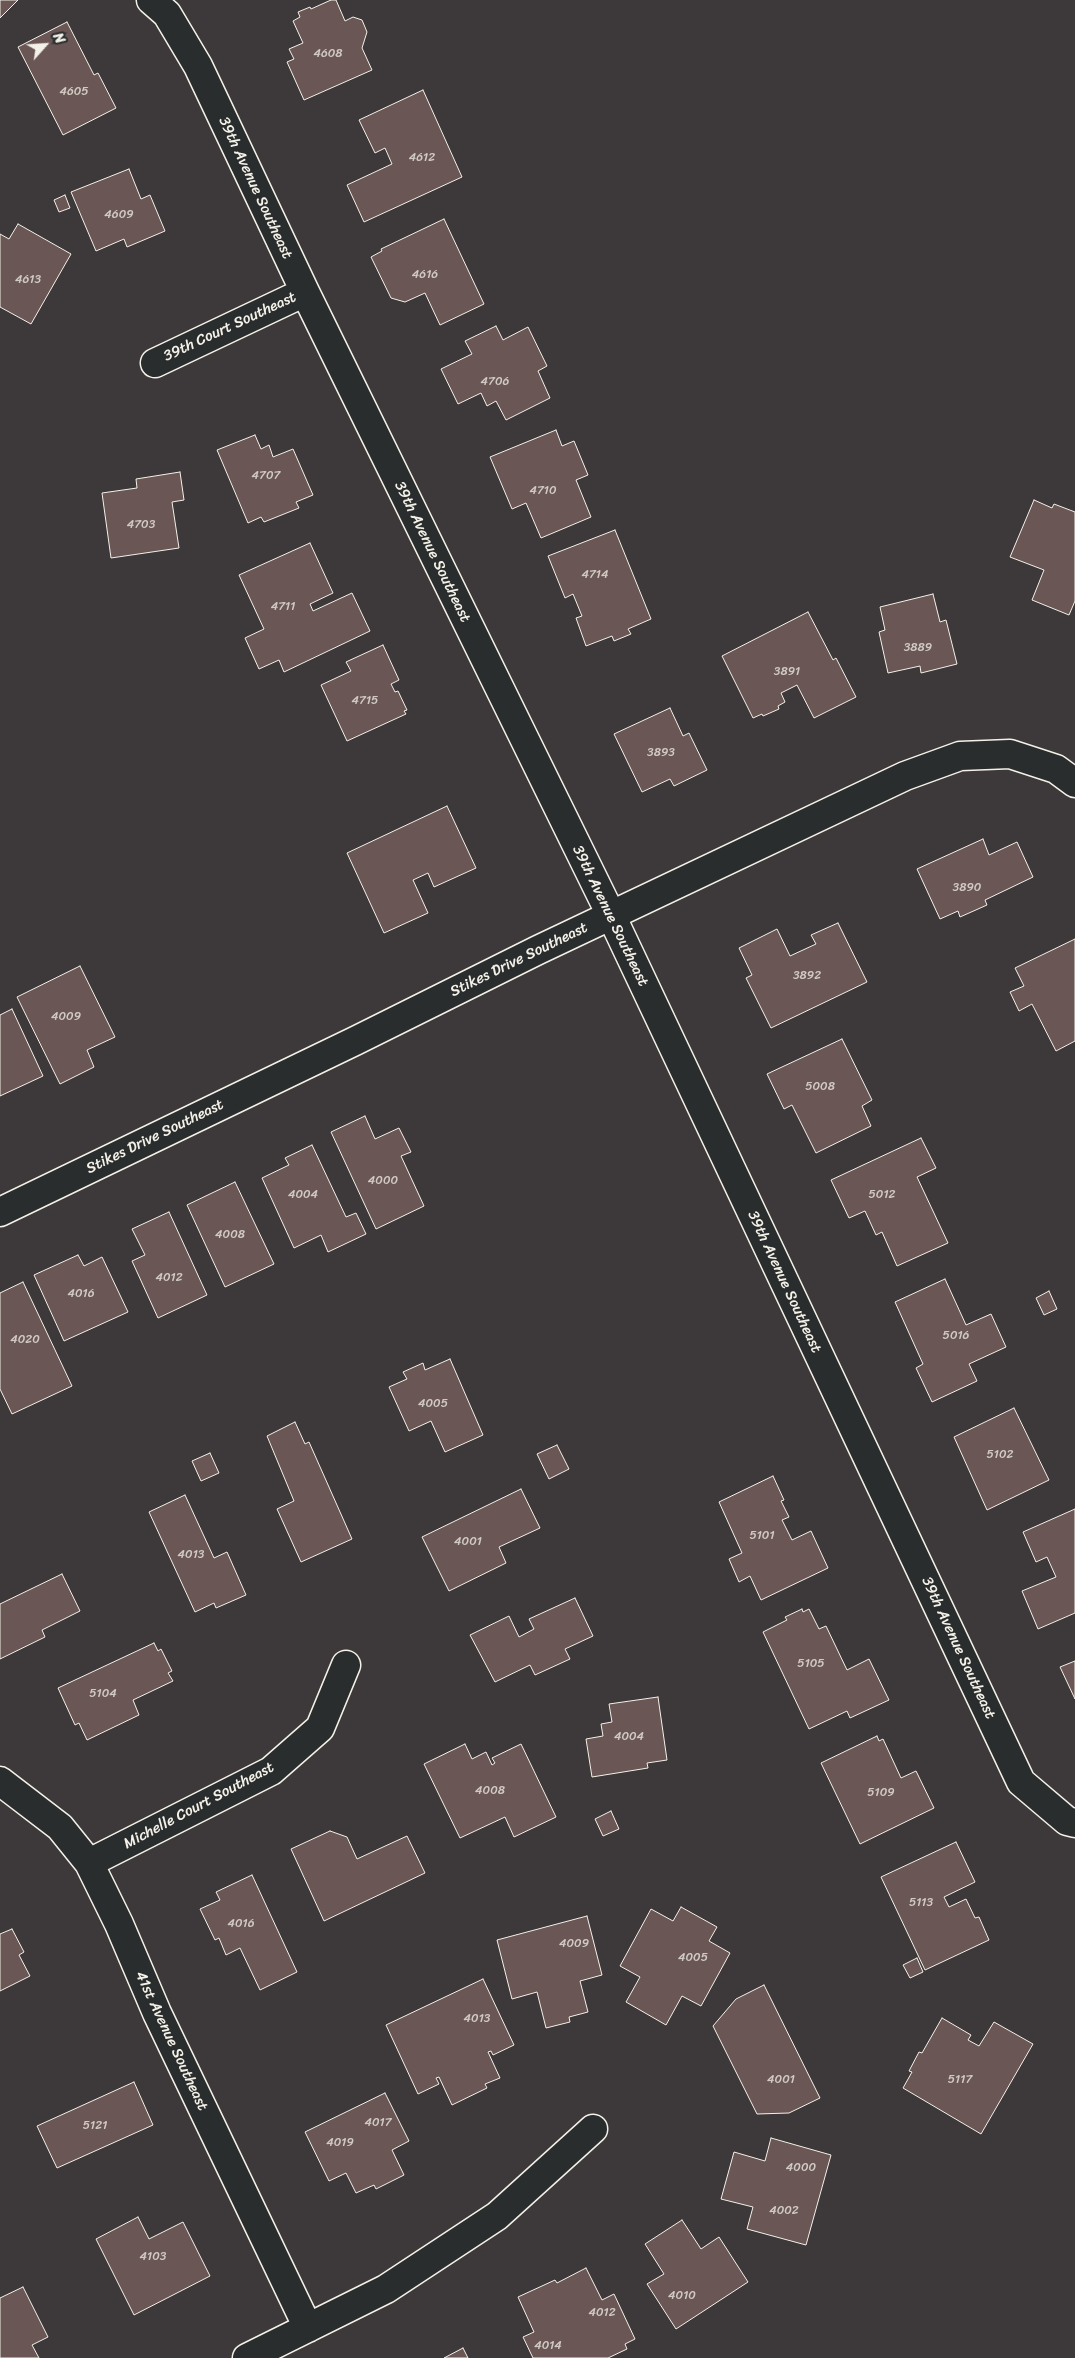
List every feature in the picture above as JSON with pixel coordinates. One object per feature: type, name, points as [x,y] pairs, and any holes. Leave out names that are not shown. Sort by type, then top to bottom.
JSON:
[{"type":"street","name":"39th Avenue Southeast","points":[[151,0],[167,14],[198,66],[305,292],[611,915],[1021,1782],[1067,1821],[1075,1823]]},
{"type":"street","name":"39th Court Southeast","points":[[155,363],[305,292]]},
{"type":"street","name":"Stikes Drive Southeast","points":[[0,1212],[611,915],[905,776],[960,756],[1010,754],[1056,769],[1075,783]]},
{"type":"street","name":"Michelle Court Southeast","points":[[89,1863],[271,1771],[320,1728],[346,1665]]},
{"type":"street","name":"41st Avenue Southeast","points":[[0,1781],[60,1827],[89,1863],[119,1924],[161,2022],[308,2328]]},
{"type":"street","points":[[247,2358],[386,2289],[497,2216],[593,2129]]},
{"type":"building","points":[[0,0],[18,0],[0,18]]},
{"type":"building","points":[[331,0],[336,0],[345,21],[353,17],[362,20],[367,32],[362,48],[372,70],[304,100],[287,62],[294,59],[289,49],[303,43],[293,21],[300,17],[298,12],[310,7],[311,9]]},
{"type":"building","points":[[67,22],[94,75],[98,73],[116,108],[63,135],[18,47]]},
{"type":"building","points":[[423,90],[462,177],[364,222],[347,185],[392,164],[385,148],[375,153],[359,120]]},
{"type":"building","points":[[129,169],[141,199],[150,195],[165,231],[127,247],[124,239],[96,251],[71,192]]},
{"type":"building","points":[[65,195],[70,208],[59,212],[54,200]]},
{"type":"building","points":[[444,219],[484,304],[440,325],[425,293],[405,302],[391,298],[371,257],[382,251],[381,249]]},
{"type":"building","points":[[18,224],[71,254],[31,324],[0,307],[0,234],[9,239]]},
{"type":"building","points":[[496,326],[503,340],[528,327],[547,366],[538,371],[550,398],[506,420],[496,401],[487,406],[481,393],[458,404],[441,369],[472,354],[465,341]]},
{"type":"building","points":[[556,430],[562,446],[574,441],[588,475],[576,480],[591,517],[541,538],[526,503],[512,509],[490,457]]},
{"type":"building","points":[[255,435],[261,449],[269,445],[273,457],[293,449],[313,495],[296,502],[299,508],[264,522],[261,517],[248,523],[217,450]]},
{"type":"building","points":[[180,472],[184,500],[172,502],[179,548],[111,558],[102,493],[137,488],[136,479]]},
{"type":"building","points":[[1034,500],[1052,508],[1054,504],[1075,512],[1075,601],[1069,615],[1032,600],[1044,570],[1010,557]]},
{"type":"building","points":[[615,530],[651,619],[628,629],[631,634],[614,641],[612,636],[586,646],[576,618],[582,616],[573,594],[565,598],[548,556]]},
{"type":"building","points":[[310,543],[333,593],[310,604],[313,611],[352,593],[370,631],[284,672],[279,660],[259,669],[245,638],[264,629],[239,575]]},
{"type":"building","points":[[933,594],[940,622],[946,620],[957,664],[921,673],[920,666],[888,673],[879,632],[885,630],[880,607]]},
{"type":"building","points":[[808,612],[833,660],[836,658],[856,697],[814,718],[797,685],[781,693],[785,702],[778,706],[779,709],[753,718],[722,656]]},
{"type":"building","points":[[383,645],[399,680],[391,684],[395,692],[398,691],[407,710],[404,711],[406,714],[347,741],[321,685],[351,671],[346,662]]},
{"type":"building","points":[[670,708],[683,736],[689,733],[707,770],[674,786],[670,779],[642,792],[614,734]]},
{"type":"building","points":[[447,806],[476,868],[434,887],[428,873],[413,880],[428,913],[384,933],[347,853]]},
{"type":"building","points":[[983,839],[989,855],[1017,842],[1033,877],[985,900],[987,905],[960,917],[958,911],[940,919],[917,869]]},
{"type":"building","points":[[838,923],[867,982],[771,1028],[746,978],[752,975],[739,948],[777,929],[790,956],[816,944],[811,935]]},
{"type":"building","points":[[1075,939],[1075,1041],[1056,1051],[1032,1004],[1019,1011],[1010,992],[1024,986],[1015,968]]},
{"type":"building","points":[[80,966],[115,1037],[87,1050],[94,1067],[60,1084],[17,997]]},
{"type":"building","points":[[12,1009],[43,1076],[0,1096],[0,1015]]},
{"type":"building","points":[[842,1039],[872,1100],[862,1106],[871,1126],[816,1153],[792,1105],[784,1109],[767,1074]]},
{"type":"building","points":[[365,1116],[375,1139],[399,1128],[411,1152],[401,1156],[424,1206],[376,1229],[331,1132]]},
{"type":"building","points":[[921,1138],[936,1168],[917,1177],[948,1243],[897,1266],[882,1232],[876,1235],[865,1211],[849,1218],[831,1180]]},
{"type":"building","points":[[312,1145],[346,1217],[356,1213],[366,1234],[328,1252],[321,1235],[294,1248],[262,1178],[289,1165],[285,1158]]},
{"type":"building","points":[[235,1182],[274,1264],[225,1287],[187,1205]]},
{"type":"building","points":[[169,1212],[207,1295],[158,1318],[132,1261],[145,1255],[132,1229]]},
{"type":"building","points":[[78,1255],[84,1266],[102,1257],[128,1312],[64,1341],[34,1275]]},
{"type":"building","points":[[945,1279],[966,1325],[991,1314],[1006,1347],[969,1364],[977,1381],[932,1402],[916,1368],[923,1364],[895,1302]]},
{"type":"building","points":[[23,1282],[72,1386],[12,1414],[0,1389],[0,1293]]},
{"type":"building","points":[[1049,1291],[1057,1309],[1044,1315],[1036,1298]]},
{"type":"building","points":[[450,1359],[483,1435],[445,1452],[431,1421],[409,1431],[389,1387],[407,1379],[403,1372],[423,1363],[425,1370]]},
{"type":"building","points":[[1014,1408],[1049,1480],[987,1510],[954,1437]]},
{"type":"building","points":[[295,1422],[305,1444],[309,1442],[352,1539],[301,1562],[277,1509],[294,1501],[267,1436]]},
{"type":"building","points":[[557,1445],[569,1469],[549,1479],[537,1454]]},
{"type":"building","points":[[210,1453],[219,1473],[201,1481],[192,1461]]},
{"type":"building","points":[[773,1476],[784,1500],[781,1501],[789,1517],[782,1520],[792,1540],[811,1531],[828,1568],[761,1600],[750,1576],[739,1582],[729,1559],[742,1553],[719,1502]]},
{"type":"building","points":[[521,1489],[540,1528],[499,1547],[506,1563],[449,1591],[422,1537]]},
{"type":"building","points":[[185,1495],[214,1558],[227,1552],[246,1595],[216,1608],[214,1603],[195,1612],[149,1512]]},
{"type":"building","points":[[1075,1509],[1075,1613],[1038,1629],[1022,1591],[1056,1577],[1047,1557],[1036,1562],[1023,1532]]},
{"type":"building","points":[[62,1574],[80,1611],[42,1630],[45,1637],[0,1659],[0,1604]]},
{"type":"building","points":[[575,1598],[593,1636],[565,1649],[570,1659],[535,1675],[530,1665],[495,1682],[470,1635],[509,1616],[519,1637],[534,1629],[529,1619]]},
{"type":"building","points":[[802,1609],[803,1612],[809,1609],[819,1629],[826,1626],[847,1670],[869,1659],[889,1700],[850,1718],[847,1711],[809,1729],[763,1632],[787,1620],[785,1617]]},
{"type":"building","points":[[154,1643],[158,1651],[161,1649],[172,1671],[168,1673],[173,1681],[133,1700],[139,1715],[87,1740],[79,1723],[75,1725],[58,1688]]},
{"type":"building","points":[[1075,1661],[1075,1699],[1060,1667]]},
{"type":"building","points":[[658,1697],[667,1760],[647,1763],[648,1768],[592,1777],[586,1739],[603,1736],[601,1724],[612,1722],[609,1704]]},
{"type":"building","points":[[877,1736],[879,1741],[883,1739],[901,1778],[916,1771],[934,1808],[860,1844],[821,1763]]},
{"type":"building","points":[[465,1744],[472,1759],[486,1752],[492,1765],[495,1763],[492,1758],[521,1744],[556,1817],[514,1837],[505,1817],[460,1838],[424,1764]]},
{"type":"building","points":[[611,1811],[619,1829],[603,1836],[595,1819]]},
{"type":"building","points":[[330,1831],[347,1837],[357,1859],[407,1836],[425,1873],[324,1921],[291,1849]]},
{"type":"building","points":[[956,1842],[975,1882],[944,1897],[949,1907],[966,1899],[975,1918],[979,1917],[989,1940],[925,1970],[881,1877]]},
{"type":"building","points":[[252,1875],[297,1972],[260,1990],[240,1948],[226,1955],[219,1938],[215,1940],[200,1909],[220,1900],[216,1892]]},
{"type":"building","points":[[681,1907],[717,1927],[709,1941],[730,1953],[701,2006],[682,1996],[666,2025],[626,2002],[640,1977],[620,1966],[651,1909],[673,1921]]},
{"type":"building","points":[[587,1916],[602,1975],[580,1981],[588,2012],[569,2017],[570,2022],[546,2028],[537,1992],[512,1999],[497,1940]]},
{"type":"building","points":[[12,1929],[24,1952],[19,1955],[30,1976],[0,1991],[0,1934]]},
{"type":"building","points":[[917,1958],[923,1972],[910,1978],[903,1965]]},
{"type":"building","points":[[483,1979],[514,2045],[493,2055],[491,2051],[488,2052],[500,2078],[485,2084],[487,2088],[452,2105],[439,2077],[436,2078],[439,2084],[418,2094],[386,2025]]},
{"type":"building","points":[[764,1985],[820,2098],[789,2113],[757,2114],[713,2026],[736,1999]]},
{"type":"building","points":[[942,2018],[971,2035],[968,2040],[979,2046],[994,2022],[1033,2044],[981,2134],[903,2088],[912,2072],[909,2071],[919,2052],[922,2053]]},
{"type":"building","points":[[134,2082],[153,2125],[57,2168],[37,2126]]},
{"type":"building","points":[[385,2093],[409,2141],[392,2150],[404,2175],[376,2189],[374,2185],[356,2193],[346,2173],[329,2181],[305,2132]]},
{"type":"building","points":[[771,2138],[831,2155],[806,2245],[747,2229],[753,2207],[721,2199],[734,2152],[765,2161]]},
{"type":"building","points":[[138,2217],[149,2239],[183,2222],[210,2276],[134,2315],[96,2239]]},
{"type":"building","points":[[682,2220],[701,2249],[719,2237],[748,2282],[676,2329],[647,2284],[664,2274],[645,2244]]},
{"type":"building","points":[[586,2268],[602,2300],[614,2294],[635,2339],[625,2344],[627,2349],[608,2358],[533,2358],[523,2337],[534,2332],[518,2297],[555,2280],[557,2283]]},
{"type":"building","points":[[23,2287],[48,2337],[32,2345],[39,2358],[0,2358],[0,2298]]},
{"type":"building","points":[[463,2348],[468,2358],[444,2358]]}]
